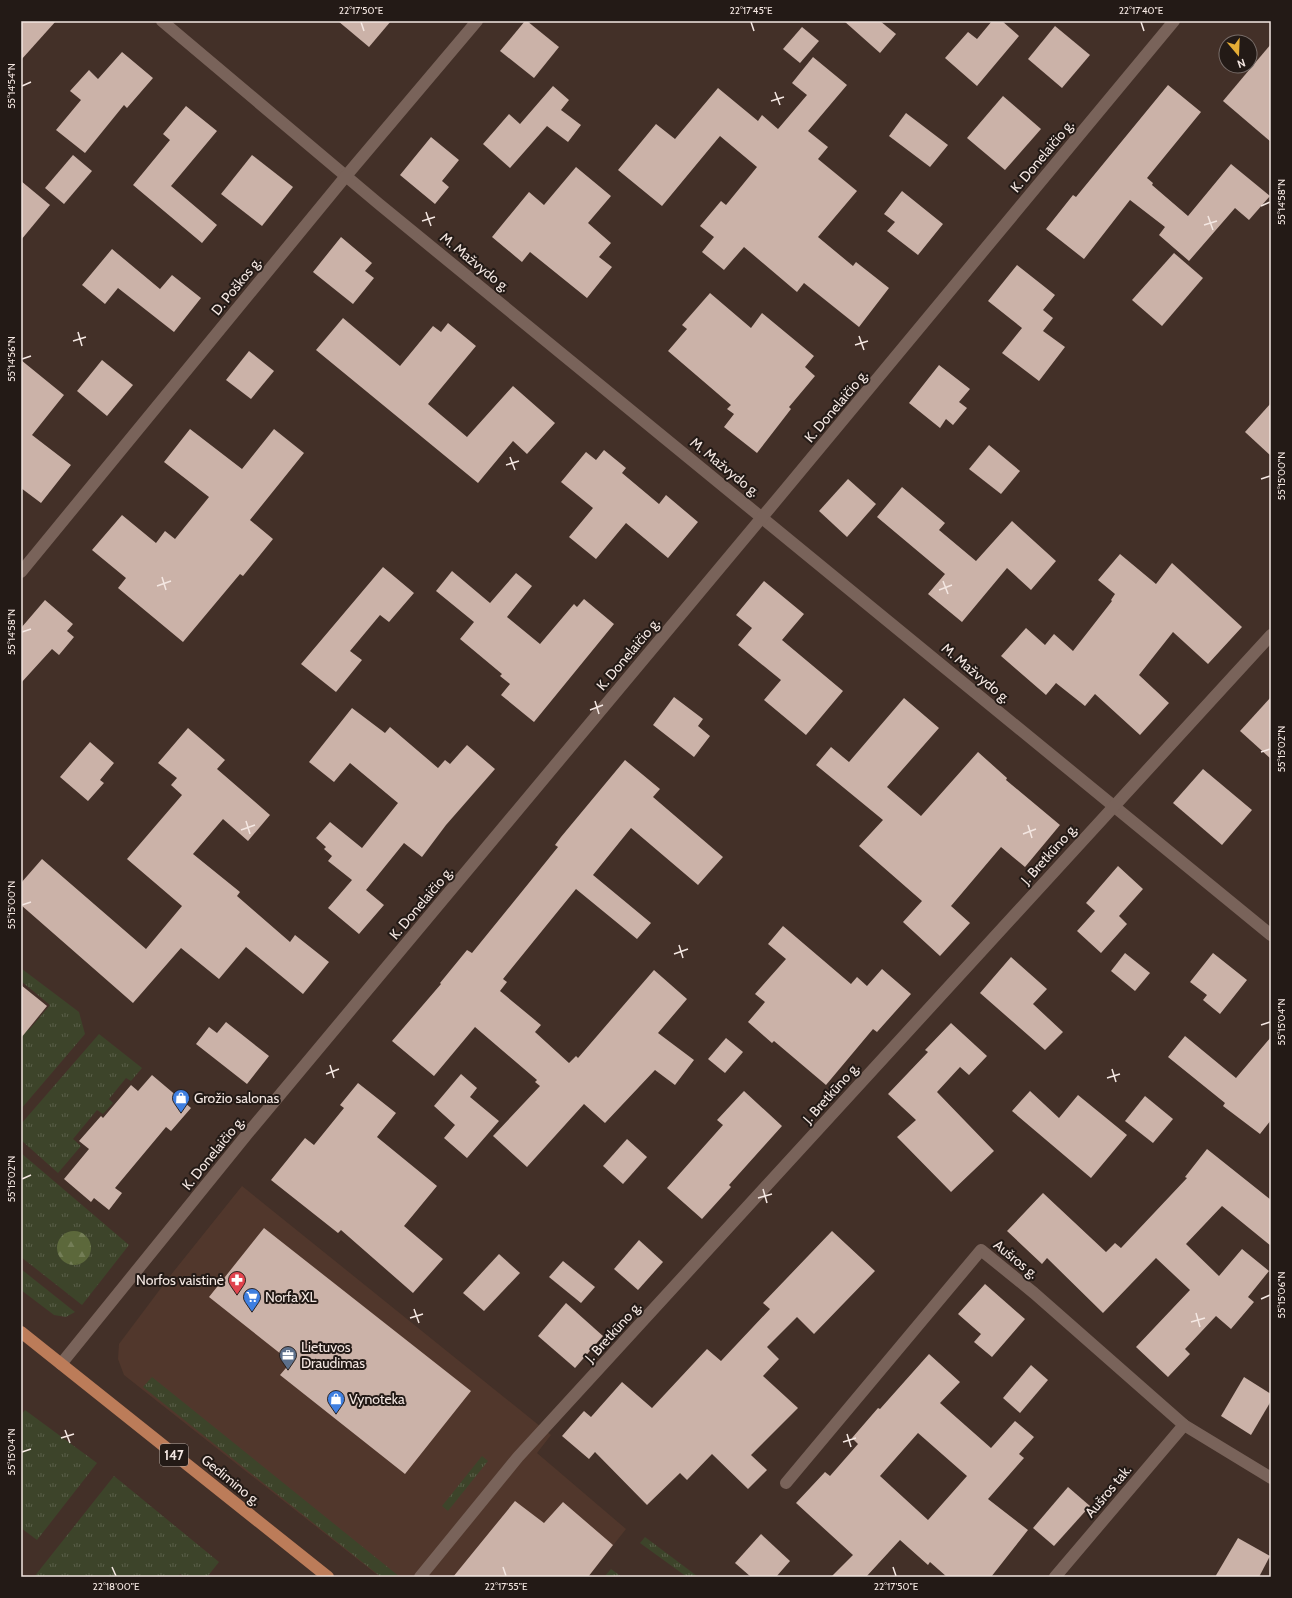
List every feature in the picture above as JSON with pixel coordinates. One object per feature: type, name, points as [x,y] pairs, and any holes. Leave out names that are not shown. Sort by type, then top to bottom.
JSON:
[{"type":"main road","name":"Gedimino g.","points":[[21,1332],[328,1577]]},
{"type":"street","name":"M. Mažvydo g.","points":[[162,21],[346,176],[1271,935]]},
{"type":"street","name":"D. Poškos g.","points":[[21,572],[346,176],[477,21]]},
{"type":"street","name":"K. Donelaičio g.","points":[[61,1364],[248,1134],[763,517],[1174,21]]},
{"type":"street","name":"J. Bretkūno g.","points":[[420,1577],[518,1457],[1271,635]]},
{"type":"street","name":"Aušros g.","points":[[786,1483],[981,1250],[1034,1293],[1184,1425],[1271,1478]]},
{"type":"street","name":"Aušros tak.","points":[[1055,1577],[1184,1425]]},
{"type":"shaded area","points":[[242,1186],[551,1435],[537,1453],[626,1529],[588,1577],[380,1577],[124,1375],[118,1359],[119,1344],[170,1276]]},
{"type":"green space","points":[[22,969],[79,1012],[85,1034],[21,1109],[21,1024],[29,1030],[50,1005],[21,981]]},
{"type":"green space","points":[[99,1034],[142,1068],[131,1081],[126,1078],[109,1099],[113,1103],[103,1114],[97,1110],[73,1139],[81,1146],[58,1173],[21,1140],[21,1124]]},
{"type":"green space","points":[[21,1153],[129,1245],[82,1305],[21,1257]]},
{"type":"green space","points":[[71,1231],[77,1231],[81,1232],[88,1238],[91,1248],[90,1255],[84,1262],[77,1265],[71,1265],[67,1264],[60,1258],[57,1251],[57,1245],[58,1241],[64,1234]]},
{"type":"green space","points":[[21,1269],[75,1312],[66,1317],[54,1315],[21,1290]]},
{"type":"green space","points":[[152,1377],[400,1577],[381,1577],[143,1387]]},
{"type":"green space","points":[[25,1410],[97,1463],[37,1540],[21,1528],[21,1415]]},
{"type":"green space","points":[[482,1456],[488,1461],[448,1511],[442,1506]]},
{"type":"green space","points":[[114,1476],[219,1562],[207,1577],[184,1577],[180,1574],[178,1577],[34,1577]]},
{"type":"green space","points":[[645,1537],[697,1576],[687,1577],[640,1543]]},
{"type":"green space","points":[[611,1569],[622,1577],[604,1577]]},
{"type":"building","points":[[21,21],[56,21],[21,60]]},
{"type":"building","points":[[338,21],[391,21],[369,47]]},
{"type":"building","points":[[525,21],[527,21],[559,47],[534,78],[500,51]]},
{"type":"building","points":[[844,21],[880,21],[896,34],[880,53]]},
{"type":"building","points":[[992,21],[1002,21],[1019,36],[977,86],[945,58],[968,32],[977,39]]},
{"type":"building","points":[[1055,26],[1090,55],[1062,88],[1028,59]]},
{"type":"building","points":[[802,27],[819,41],[800,63],[783,49]]},
{"type":"building","points":[[1271,44],[1271,142],[1223,101],[1246,74],[1258,74],[1258,59]]},
{"type":"building","points":[[122,52],[153,78],[127,108],[124,105],[85,153],[56,130],[81,100],[70,91],[89,70],[98,79]]},
{"type":"building","points":[[813,57],[847,85],[808,131],[828,147],[818,159],[857,191],[818,237],[853,266],[856,262],[889,288],[859,327],[804,283],[797,292],[744,247],[724,270],[702,252],[714,237],[700,226],[721,201],[726,205],[757,167],[720,136],[662,206],[618,170],[656,124],[675,139],[718,88],[758,121],[762,115],[778,129],[807,95],[792,83]]},
{"type":"building","points":[[1168,85],[1201,112],[1147,178],[1153,183],[1152,185],[1188,216],[1231,164],[1270,196],[1249,220],[1235,208],[1189,261],[1159,235],[1165,227],[1130,200],[1084,259],[1046,229],[1073,195],[1076,197]]},
{"type":"building","points":[[553,86],[569,100],[561,110],[581,125],[568,142],[547,126],[510,168],[483,144],[509,114],[520,124]]},
{"type":"building","points":[[1003,96],[1041,129],[1005,170],[967,138]]},
{"type":"building","points":[[186,106],[217,131],[171,186],[217,225],[202,243],[133,185],[170,140],[163,134]]},
{"type":"building","points":[[906,113],[948,145],[930,167],[889,136]]},
{"type":"building","points":[[431,137],[459,160],[442,181],[449,187],[435,204],[400,175]]},
{"type":"building","points":[[73,155],[92,171],[64,204],[45,188]]},
{"type":"building","points":[[252,155],[293,187],[262,226],[221,194]]},
{"type":"building","points":[[576,167],[611,196],[588,223],[611,243],[599,257],[612,267],[587,298],[530,252],[522,262],[492,237],[529,192],[544,205]]},
{"type":"building","points":[[21,181],[50,205],[21,240]]},
{"type":"building","points":[[902,191],[943,224],[918,255],[887,231],[895,222],[884,214]]},
{"type":"building","points":[[341,237],[372,263],[365,271],[374,278],[353,304],[313,272]]},
{"type":"building","points":[[112,249],[160,289],[172,275],[201,298],[174,332],[118,288],[105,304],[82,285]]},
{"type":"building","points":[[1174,253],[1203,278],[1162,326],[1132,300]]},
{"type":"building","points":[[1017,265],[1055,295],[1043,310],[1053,318],[1043,331],[1065,347],[1039,381],[1002,353],[1022,328],[988,301]]},
{"type":"building","points":[[710,293],[751,328],[762,313],[814,356],[805,367],[815,376],[789,407],[791,409],[757,453],[724,427],[734,414],[727,409],[731,405],[668,351],[687,329],[682,325]]},
{"type":"building","points":[[343,318],[400,366],[433,326],[441,332],[448,323],[476,346],[428,404],[467,437],[513,386],[555,423],[527,454],[513,441],[478,483],[316,350]]},
{"type":"building","points":[[249,351],[274,371],[251,399],[226,380]]},
{"type":"building","points":[[21,360],[64,395],[32,435],[71,465],[41,503],[21,488]]},
{"type":"building","points":[[102,360],[133,385],[107,416],[77,391]]},
{"type":"building","points":[[939,365],[970,389],[959,402],[967,408],[953,425],[946,419],[940,428],[909,403]]},
{"type":"building","points":[[1271,403],[1271,456],[1245,432]]},
{"type":"building","points":[[190,429],[242,469],[274,429],[304,453],[250,520],[273,539],[243,576],[240,574],[183,642],[118,588],[126,578],[92,550],[122,515],[156,543],[165,531],[175,539],[209,497],[164,462]]},
{"type":"building","points":[[989,445],[1020,471],[1001,494],[969,469]]},
{"type":"building","points":[[604,450],[626,468],[622,473],[659,504],[666,495],[698,522],[668,558],[626,523],[596,559],[569,537],[593,508],[561,482],[586,452],[596,460]]},
{"type":"building","points":[[848,479],[876,504],[847,537],[819,511]]},
{"type":"building","points":[[902,487],[945,523],[939,530],[976,561],[1012,521],[1056,561],[1031,590],[1007,568],[962,622],[928,594],[945,574],[877,517]]},
{"type":"building","points":[[1120,554],[1156,584],[1172,563],[1242,627],[1208,664],[1173,632],[1139,675],[1169,703],[1140,735],[1095,694],[1085,706],[1056,683],[1046,695],[1001,656],[1026,628],[1045,645],[1054,634],[1073,651],[1112,601],[1111,600],[1115,594],[1098,580]]},
{"type":"building","points":[[383,567],[414,593],[389,622],[380,615],[350,651],[362,660],[336,692],[301,664]]},
{"type":"building","points":[[452,571],[490,603],[516,573],[532,586],[507,617],[540,644],[574,604],[577,607],[584,599],[614,624],[534,722],[501,695],[510,684],[500,676],[502,674],[460,639],[474,622],[436,591]]},
{"type":"building","points":[[764,581],[804,614],[782,640],[843,691],[806,735],[764,700],[781,680],[738,645],[752,628],[736,615]]},
{"type":"building","points":[[45,600],[73,624],[67,631],[74,637],[59,655],[52,649],[21,683],[21,628]]},
{"type":"building","points":[[674,697],[703,719],[698,726],[710,736],[694,757],[653,725]]},
{"type":"building","points":[[1271,697],[1271,759],[1240,731]]},
{"type":"building","points":[[904,698],[939,728],[887,787],[921,816],[978,752],[1007,778],[1006,780],[1060,825],[1025,867],[1001,847],[951,906],[970,923],[940,956],[903,922],[922,901],[859,846],[883,820],[816,765],[831,747],[849,762]]},
{"type":"building","points":[[352,708],[385,733],[390,727],[438,768],[445,760],[450,764],[467,745],[495,769],[446,825],[422,857],[404,843],[366,890],[384,905],[359,934],[328,908],[352,880],[328,861],[332,856],[324,849],[326,847],[316,838],[330,822],[362,848],[398,803],[350,763],[334,782],[309,762]]},
{"type":"building","points":[[188,728],[225,760],[217,769],[270,815],[248,841],[223,819],[193,854],[240,892],[237,896],[290,942],[295,935],[329,962],[303,994],[246,947],[219,979],[181,948],[133,1003],[21,905],[21,883],[42,859],[146,949],[182,906],[127,859],[182,795],[171,785],[177,778],[158,763]]},
{"type":"building","points":[[90,742],[114,763],[100,780],[104,783],[88,801],[60,777]]},
{"type":"building","points":[[625,760],[660,789],[653,797],[723,857],[698,885],[631,828],[593,875],[651,923],[637,939],[576,889],[503,979],[507,982],[500,991],[541,1025],[535,1032],[569,1063],[576,1056],[578,1058],[654,970],[687,999],[658,1033],[694,1060],[675,1085],[655,1070],[605,1123],[584,1104],[527,1167],[493,1136],[540,1086],[535,1082],[537,1080],[475,1027],[434,1076],[392,1041],[441,984],[440,983],[467,950],[472,953],[558,847],[555,845],[561,837]]},
{"type":"building","points":[[1203,769],[1252,810],[1222,845],[1173,803]]},
{"type":"building","points":[[1118,866],[1143,889],[1119,916],[1127,924],[1101,953],[1077,931],[1095,911],[1086,903]]},
{"type":"building","points":[[783,926],[851,984],[857,977],[867,986],[882,969],[911,994],[877,1032],[873,1029],[826,1085],[774,1041],[772,1043],[748,1022],[765,1002],[755,994],[786,959],[768,944]]},
{"type":"building","points":[[1125,953],[1150,973],[1135,991],[1111,971]]},
{"type":"building","points":[[1213,953],[1247,980],[1220,1014],[1203,1000],[1207,995],[1190,982]]},
{"type":"building","points":[[1011,957],[1047,989],[1033,1004],[1063,1032],[1045,1050],[980,993]]},
{"type":"building","points":[[21,985],[47,1006],[21,1038]]},
{"type":"building","points":[[226,1022],[269,1056],[247,1084],[196,1044],[209,1027],[217,1033]]},
{"type":"building","points":[[951,1023],[987,1056],[969,1075],[960,1067],[937,1092],[994,1151],[951,1192],[897,1137],[916,1120],[888,1094],[928,1052],[925,1050]]},
{"type":"building","points":[[1185,1036],[1236,1078],[1271,1037],[1271,1120],[1260,1134],[1223,1106],[1225,1103],[1168,1057]]},
{"type":"building","points":[[726,1038],[743,1052],[725,1073],[708,1059]]},
{"type":"building","points":[[461,1074],[477,1088],[470,1097],[499,1121],[467,1158],[444,1138],[455,1125],[434,1106]]},
{"type":"building","points":[[152,1075],[191,1108],[171,1131],[166,1127],[115,1188],[122,1193],[109,1210],[94,1198],[91,1202],[64,1179],[89,1149],[79,1141],[101,1116],[103,1118],[131,1085],[138,1091]]},
{"type":"building","points":[[358,1083],[396,1113],[377,1137],[437,1186],[404,1226],[443,1259],[413,1293],[341,1230],[338,1233],[271,1180],[305,1138],[314,1145],[344,1108],[340,1105]]},
{"type":"building","points":[[744,1091],[782,1126],[729,1185],[731,1187],[702,1219],[667,1188],[723,1125],[717,1120]]},
{"type":"building","points":[[1030,1091],[1059,1118],[1078,1095],[1127,1135],[1091,1178],[1012,1111]]},
{"type":"building","points":[[1145,1096],[1173,1119],[1153,1143],[1125,1121]]},
{"type":"building","points":[[627,1139],[647,1157],[623,1184],[603,1166]]},
{"type":"building","points":[[1207,1149],[1271,1200],[1271,1246],[1222,1206],[1186,1244],[1219,1276],[1242,1249],[1269,1271],[1248,1297],[1254,1302],[1231,1329],[1216,1316],[1185,1349],[1190,1354],[1168,1377],[1136,1347],[1190,1290],[1156,1258],[1103,1313],[1047,1258],[1042,1264],[1007,1231],[1043,1193],[1106,1252],[1115,1243],[1121,1248],[1187,1178],[1185,1177]]},
{"type":"building","points":[[264,1228],[471,1391],[405,1474],[280,1375],[291,1362],[209,1297]]},
{"type":"building","points":[[832,1231],[875,1271],[814,1334],[797,1317],[767,1347],[779,1359],[763,1376],[798,1408],[751,1455],[767,1470],[748,1489],[712,1454],[687,1480],[680,1473],[647,1505],[595,1452],[589,1459],[562,1436],[584,1411],[591,1417],[622,1382],[652,1408],[707,1349],[721,1361],[770,1309],[763,1303]]},
{"type":"building","points":[[639,1240],[663,1262],[638,1290],[614,1269]]},
{"type":"building","points":[[499,1254],[520,1273],[484,1311],[463,1293]]},
{"type":"building","points":[[563,1261],[595,1287],[581,1303],[549,1277]]},
{"type":"building","points":[[985,1284],[1025,1319],[992,1357],[974,1342],[981,1334],[958,1314]]},
{"type":"building","points":[[566,1303],[603,1336],[575,1368],[538,1336]]},
{"type":"building","points":[[929,1354],[960,1382],[940,1403],[991,1448],[1015,1421],[1034,1437],[1019,1454],[1024,1458],[988,1499],[1028,1530],[991,1577],[947,1577],[930,1562],[928,1565],[900,1540],[866,1577],[831,1577],[853,1555],[796,1503],[825,1472],[830,1476],[858,1444],[852,1438],[878,1408],[880,1409]],"holes":[[[918,1433],[967,1476],[928,1520],[880,1476]]]},
{"type":"building","points":[[1031,1365],[1048,1380],[1020,1413],[1003,1398]]},
{"type":"building","points":[[1244,1377],[1271,1394],[1271,1401],[1251,1435],[1221,1416]]},
{"type":"building","points":[[1068,1487],[1090,1506],[1054,1546],[1033,1528]]},
{"type":"building","points":[[515,1501],[544,1523],[563,1502],[613,1545],[588,1577],[453,1577]]},
{"type":"building","points":[[761,1534],[790,1561],[776,1577],[751,1577],[735,1563]]},
{"type":"building","points":[[1238,1538],[1270,1556],[1259,1577],[1215,1577]]},
{"type":"place","name":"Grožio salonas","points":[[181,1113]]},
{"type":"place","name":"Norfos vaistinė","points":[[237,1295]]},
{"type":"place","name":"Norfa XL","points":[[252,1312]]},
{"type":"place","name":"Lietuvos Draudimas","points":[[288,1370]]},
{"type":"place","name":"Vynoteka","points":[[336,1414]]}]
